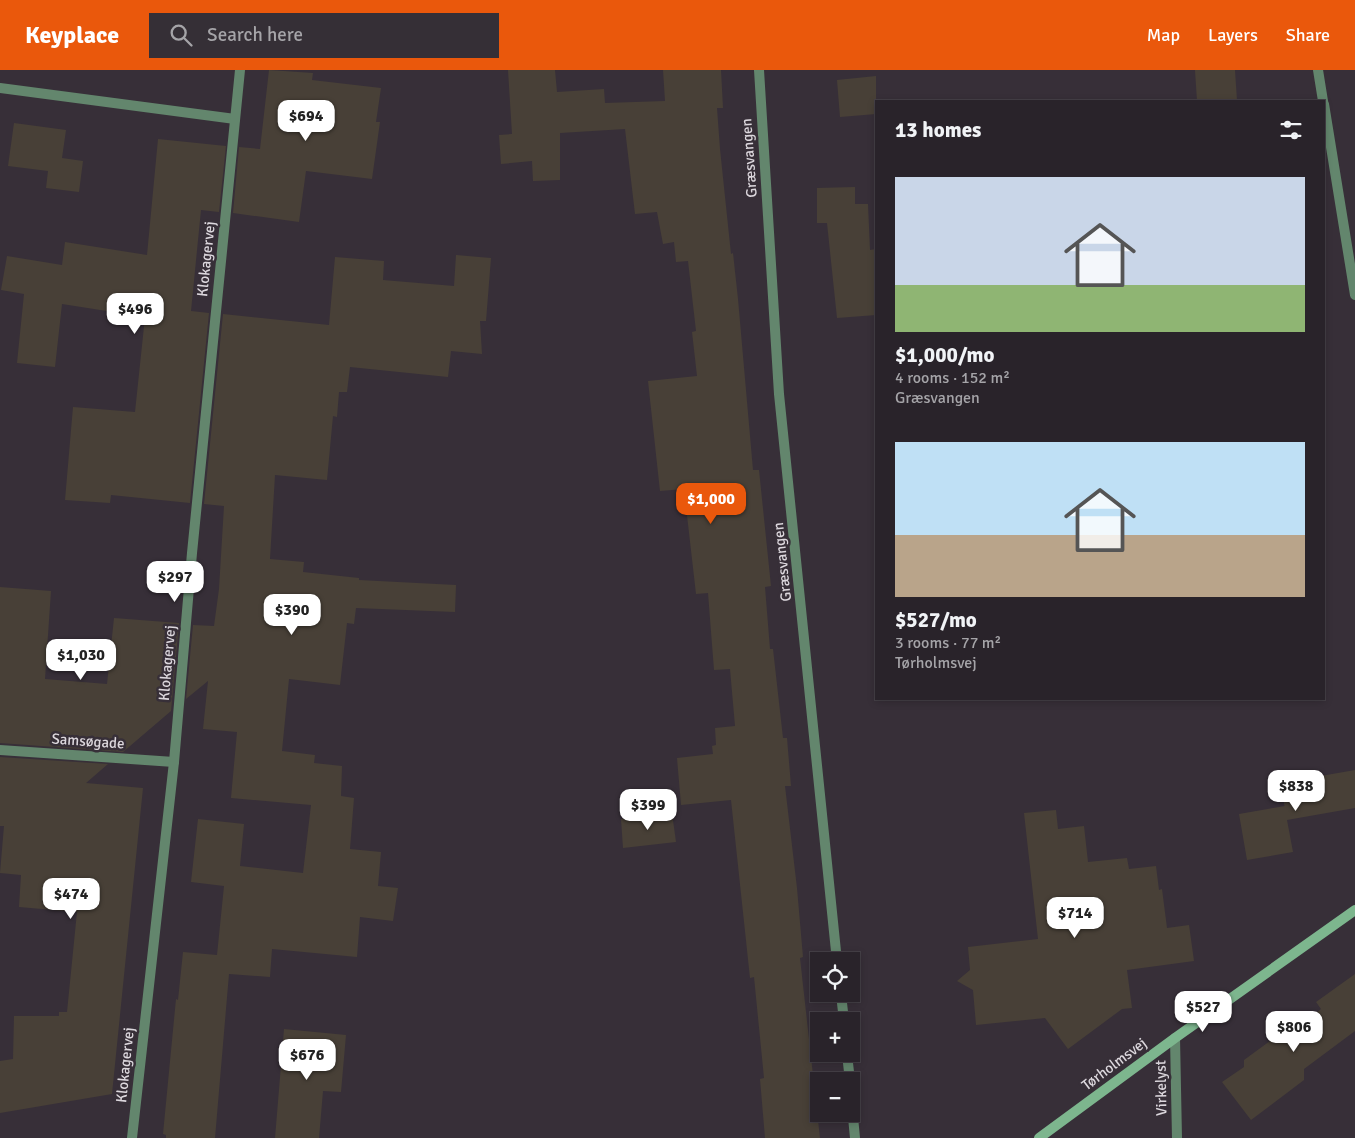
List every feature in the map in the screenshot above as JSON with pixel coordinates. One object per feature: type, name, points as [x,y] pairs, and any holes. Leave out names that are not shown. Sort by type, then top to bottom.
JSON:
[{"type":"street","name":"Klokagervej","points":[[132,1138],[174,762],[192,553],[240,70]]},
{"type":"street","name":"Græsvangen","points":[[759,70],[779,394],[837,952]]},
{"type":"street","points":[[1318,70],[1323,100]]},
{"type":"street","points":[[0,88],[235,119]]},
{"type":"street","points":[[1325,109],[1355,295]]},
{"type":"street","name":"Samsøgade","points":[[0,750],[174,762]]},
{"type":"street","name":"Tørholmsvej","points":[[1039,1138],[1174,1038],[1355,910]]},
{"type":"street","name":"Virkelyst","points":[[1174,1038],[1177,1138]]},
{"type":"street","points":[[854,1122],[856,1138]]},
{"type":"building","points":[[269,70],[313,73],[312,80],[381,88],[376,122],[380,122],[372,179],[306,171],[299,222],[233,213],[239,147],[260,149]]},
{"type":"building","points":[[508,70],[555,70],[557,92],[604,89],[605,103],[665,101],[663,70],[721,70],[723,108],[717,108],[720,149],[731,254],[733,253],[738,299],[753,470],[759,470],[771,586],[765,587],[770,649],[773,649],[783,738],[787,738],[791,786],[785,786],[797,888],[803,957],[800,958],[810,1062],[812,1062],[813,1072],[810,1072],[810,1122],[818,1122],[820,1138],[765,1138],[760,1079],[764,1078],[754,977],[750,978],[731,800],[681,805],[677,758],[713,754],[712,746],[716,745],[715,728],[735,726],[730,669],[714,670],[708,593],[696,594],[684,489],[660,491],[648,381],[697,376],[692,332],[696,331],[688,261],[676,262],[674,242],[663,244],[657,212],[635,214],[625,129],[560,133],[560,180],[533,181],[532,161],[501,164],[499,135],[512,134]]},
{"type":"building","points":[[1195,70],[1235,70],[1237,100],[1197,100]]},
{"type":"building","points":[[876,76],[875,114],[840,117],[837,80]]},
{"type":"building","points":[[14,123],[66,130],[62,158],[83,161],[79,192],[46,188],[48,171],[8,166]]},
{"type":"building","points":[[158,139],[226,146],[219,212],[201,210],[191,311],[209,313],[190,503],[111,495],[110,503],[65,500],[73,407],[135,412],[145,317],[62,304],[55,367],[17,363],[24,294],[1,290],[7,256],[62,265],[65,242],[147,255]]},
{"type":"building","points":[[855,187],[855,204],[868,204],[870,250],[875,249],[875,315],[837,318],[827,223],[817,223],[817,188]]},
{"type":"building","points":[[456,255],[491,258],[486,321],[480,321],[482,354],[451,351],[448,377],[350,367],[347,392],[339,392],[337,417],[333,416],[327,480],[275,475],[270,559],[304,562],[303,572],[359,578],[359,580],[456,585],[455,612],[356,608],[354,624],[347,623],[340,685],[289,679],[282,751],[315,755],[314,763],[342,766],[341,796],[354,798],[350,849],[381,852],[378,886],[398,888],[393,921],[360,917],[357,957],[272,949],[270,977],[229,974],[215,1138],[166,1138],[166,1135],[163,1134],[176,999],[178,1000],[183,952],[217,955],[224,886],[191,882],[198,819],[244,824],[240,866],[303,873],[311,805],[231,798],[237,732],[203,729],[208,681],[186,699],[193,625],[214,626],[219,589],[224,506],[204,504],[223,314],[329,325],[335,257],[384,261],[383,280],[454,286]]},
{"type":"building","points":[[0,587],[51,591],[45,679],[107,684],[114,618],[179,623],[171,711],[123,752],[0,743]]},
{"type":"building","points":[[0,757],[108,764],[86,783],[143,788],[112,1094],[0,1113],[0,1061],[13,1059],[14,1016],[59,1016],[59,1012],[67,1012],[77,912],[19,907],[21,875],[0,873],[4,826],[0,826]]},
{"type":"building","points":[[1355,770],[1355,808],[1287,820],[1293,852],[1247,860],[1239,814],[1284,806],[1281,783]]},
{"type":"building","points":[[1056,810],[1058,829],[1084,826],[1088,862],[1127,858],[1129,869],[1156,866],[1159,890],[1162,889],[1167,928],[1189,925],[1194,961],[1127,970],[1132,1008],[1122,1009],[1068,1049],[1045,1018],[976,1025],[973,990],[957,981],[970,970],[968,947],[1038,939],[1024,813]]},
{"type":"building","points":[[672,813],[676,842],[623,848],[621,819]]},
{"type":"building","points":[[1355,974],[1355,1031],[1304,1069],[1304,1080],[1251,1120],[1222,1082],[1244,1067],[1244,1060],[1270,1041],[1304,1031],[1303,1023],[1321,1009],[1316,1002]]},
{"type":"building","points":[[284,1029],[346,1035],[341,1092],[323,1091],[319,1138],[275,1138]]}]
